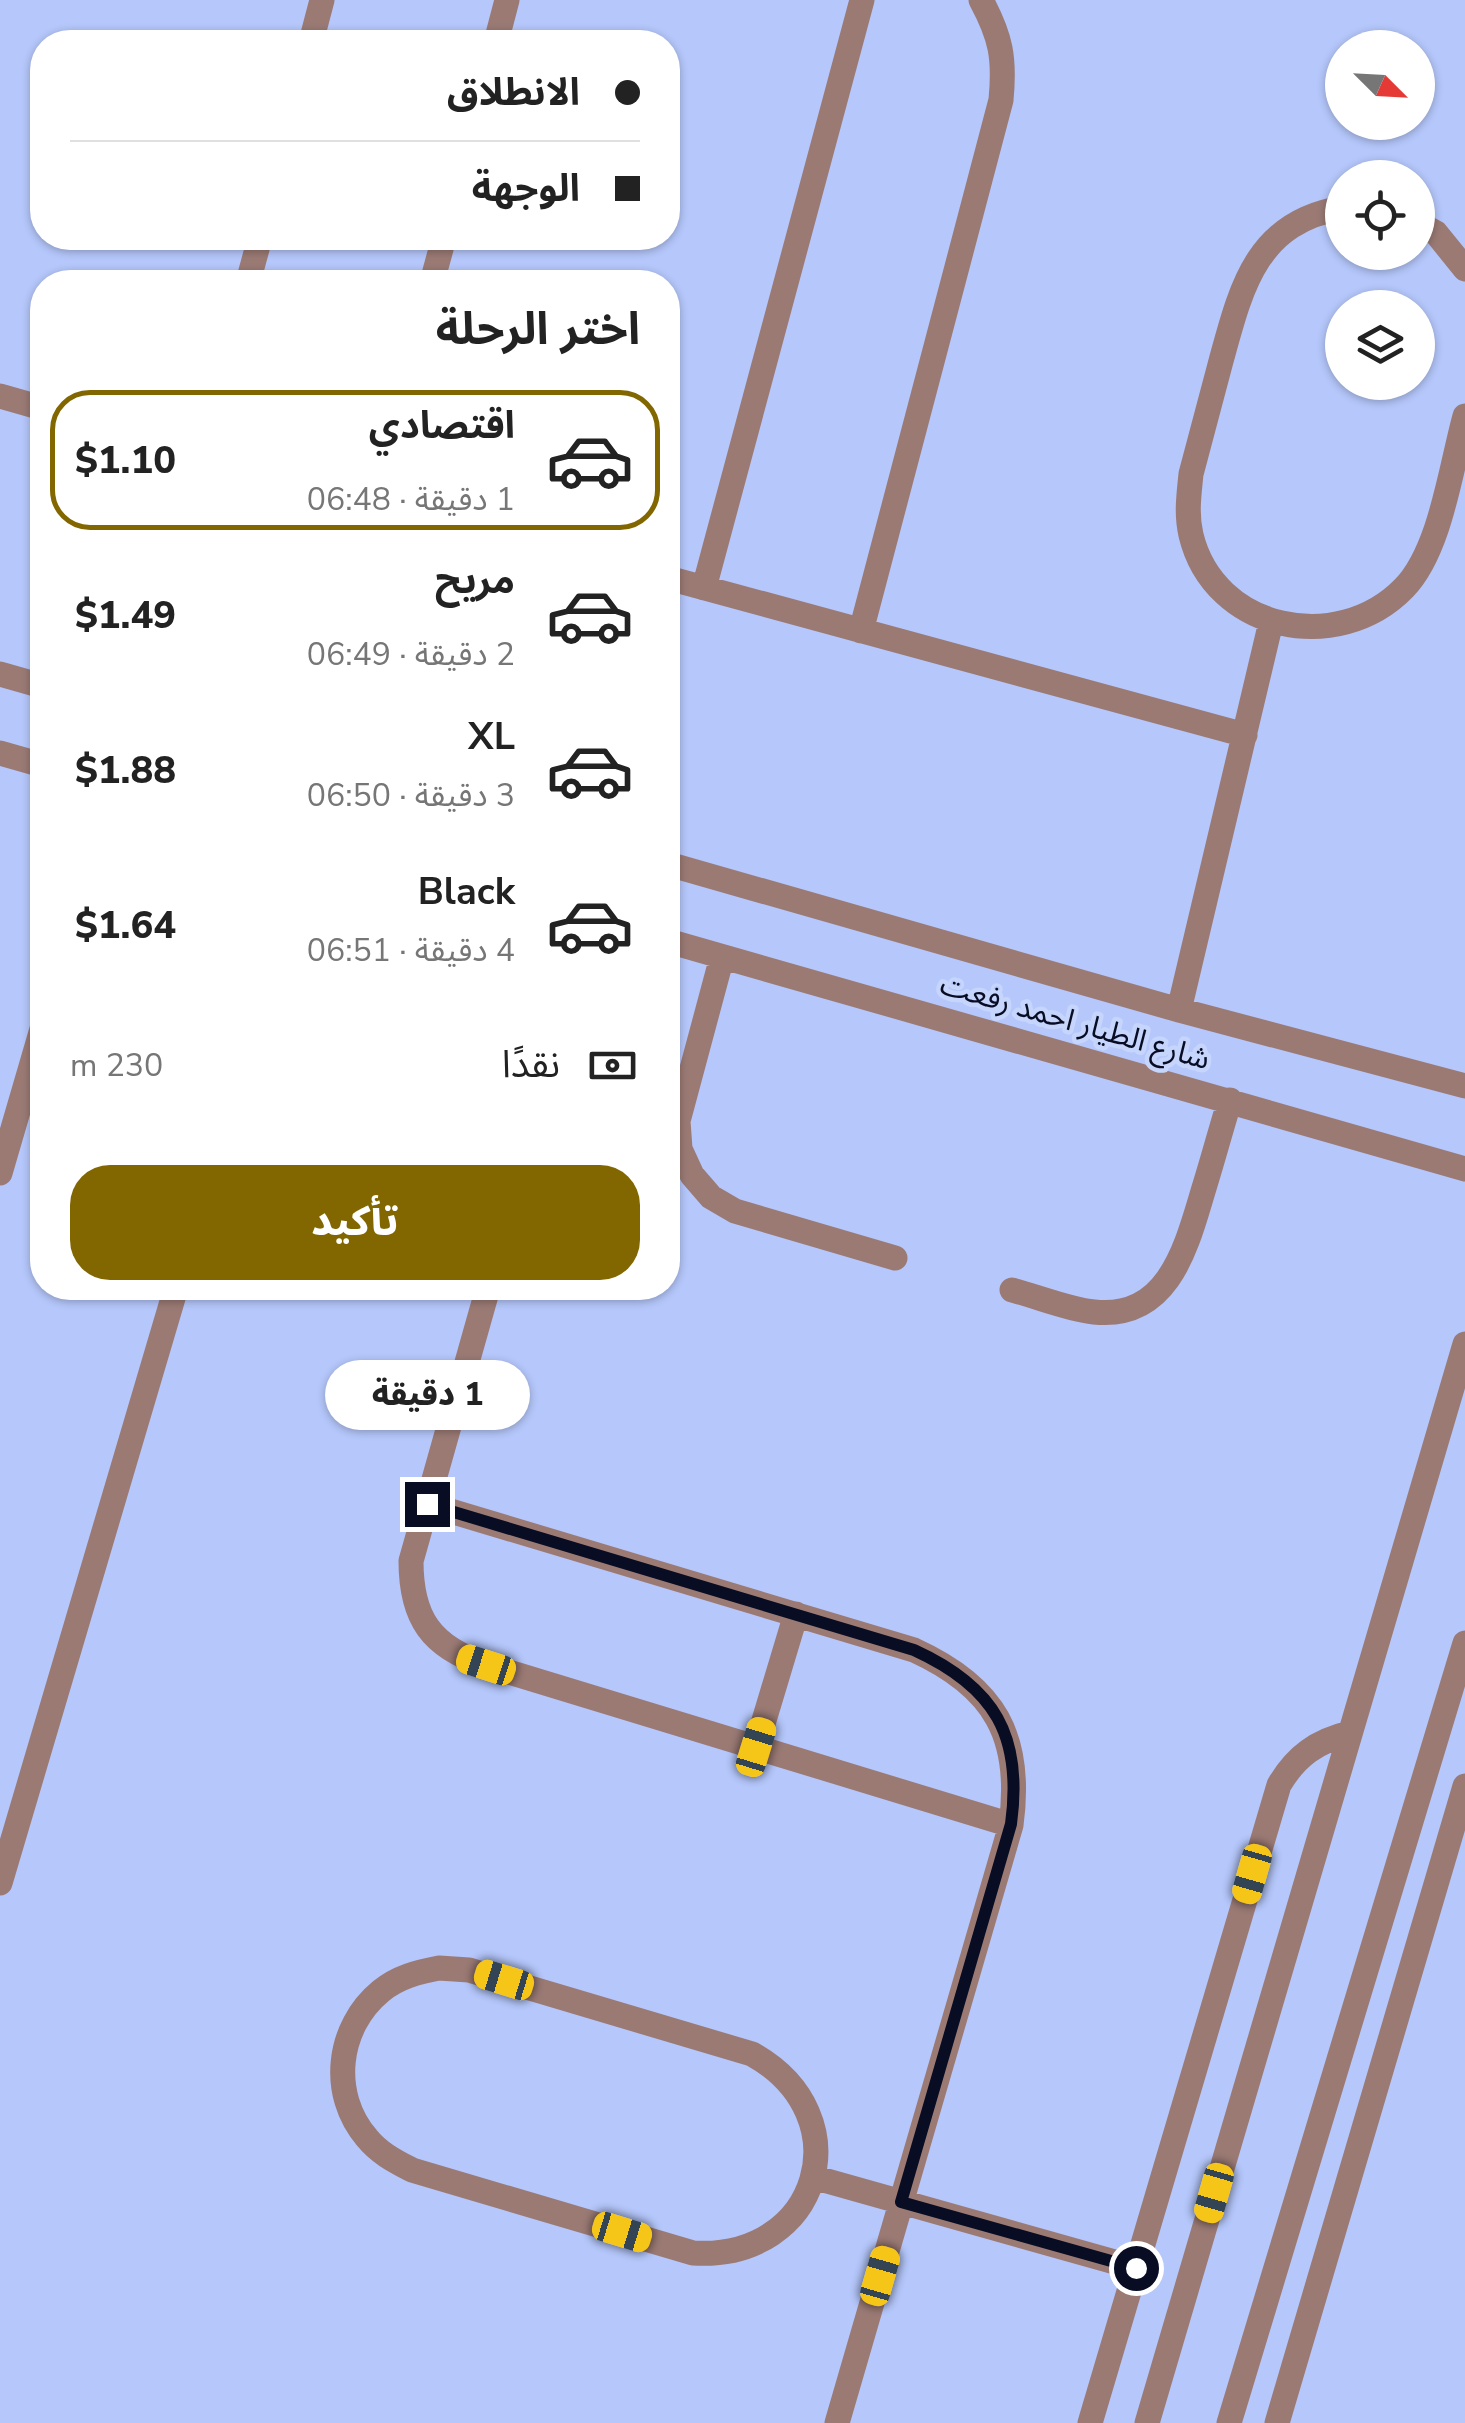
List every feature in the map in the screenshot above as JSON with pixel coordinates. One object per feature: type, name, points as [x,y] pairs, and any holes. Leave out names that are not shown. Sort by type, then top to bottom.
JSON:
[{"type":"street","points":[[314,30],[322,0]]},
{"type":"street","points":[[499,30],[507,0]]},
{"type":"street","points":[[704,588],[862,0]]},
{"type":"street","points":[[860,630],[1001,100],[1004,64],[997,30],[981,0]]},
{"type":"street","points":[[1325,213],[1306,218],[1276,237],[1254,262],[1239,294],[1191,474],[1187,504],[1191,535],[1202,564],[1232,598],[1272,622],[1314,628],[1358,620],[1384,606],[1406,586],[1422,561],[1465,416]]},
{"type":"street","points":[[1435,233],[1465,269]]},
{"type":"street","points":[[0,396],[30,405]]},
{"type":"street","points":[[680,581],[1244,735]]},
{"type":"street","points":[[1180,1010],[1272,622]]},
{"type":"street","points":[[0,674],[30,683]]},
{"type":"street","points":[[0,753],[30,762]]},
{"type":"street","name":"شارع الطيار احمد رفعت","points":[[680,867],[1180,1010],[1465,1086]]},
{"type":"street","name":"شارع الطيار احمد رفعت","points":[[680,944],[1465,1169]]},
{"type":"street","points":[[680,1114],[722,956]]},
{"type":"street","points":[[0,1172],[30,1070]]},
{"type":"street","points":[[1012,1290],[1096,1312],[1124,1310],[1150,1298],[1172,1278],[1185,1252],[1230,1100]]},
{"type":"street","points":[[680,1149],[692,1175],[711,1196],[735,1210],[895,1258]]},
{"type":"street","points":[[0,1883],[172,1300]]},
{"type":"street","points":[[485,1300],[410,1561],[411,1590],[420,1616],[436,1639],[459,1656],[1011,1824]]},
{"type":"street","points":[[1147,2423],[1465,1344]]},
{"type":"street","points":[[427,1504],[914,1650],[948,1665],[976,1688],[998,1718],[1011,1752],[1016,1788],[1011,1824],[837,2423]]},
{"type":"street","points":[[756,1747],[796,1614]]},
{"type":"street","points":[[1229,2423],[1465,1642]]},
{"type":"street","points":[[1090,2423],[1279,1785],[1300,1756],[1315,1745],[1350,1733]]},
{"type":"street","points":[[1277,2423],[1465,1786]]},
{"type":"street","points":[[439,1968],[469,1970],[752,2054],[792,2083],[805,2104],[814,2140],[812,2177],[788,2222],[768,2239],[744,2250],[718,2255],[693,2253],[412,2170],[388,2158],[367,2139],[352,2117],[344,2092],[342,2064],[348,2038],[362,2011],[383,1989],[409,1974],[439,1968]]},
{"type":"street","points":[[812,2177],[1136,2268]]},
{"type":"route","points":[[427,1504],[914,1650],[948,1665],[976,1688],[998,1718],[1011,1752],[1016,1788],[1011,1824],[901,2202],[1136,2268]]}]
